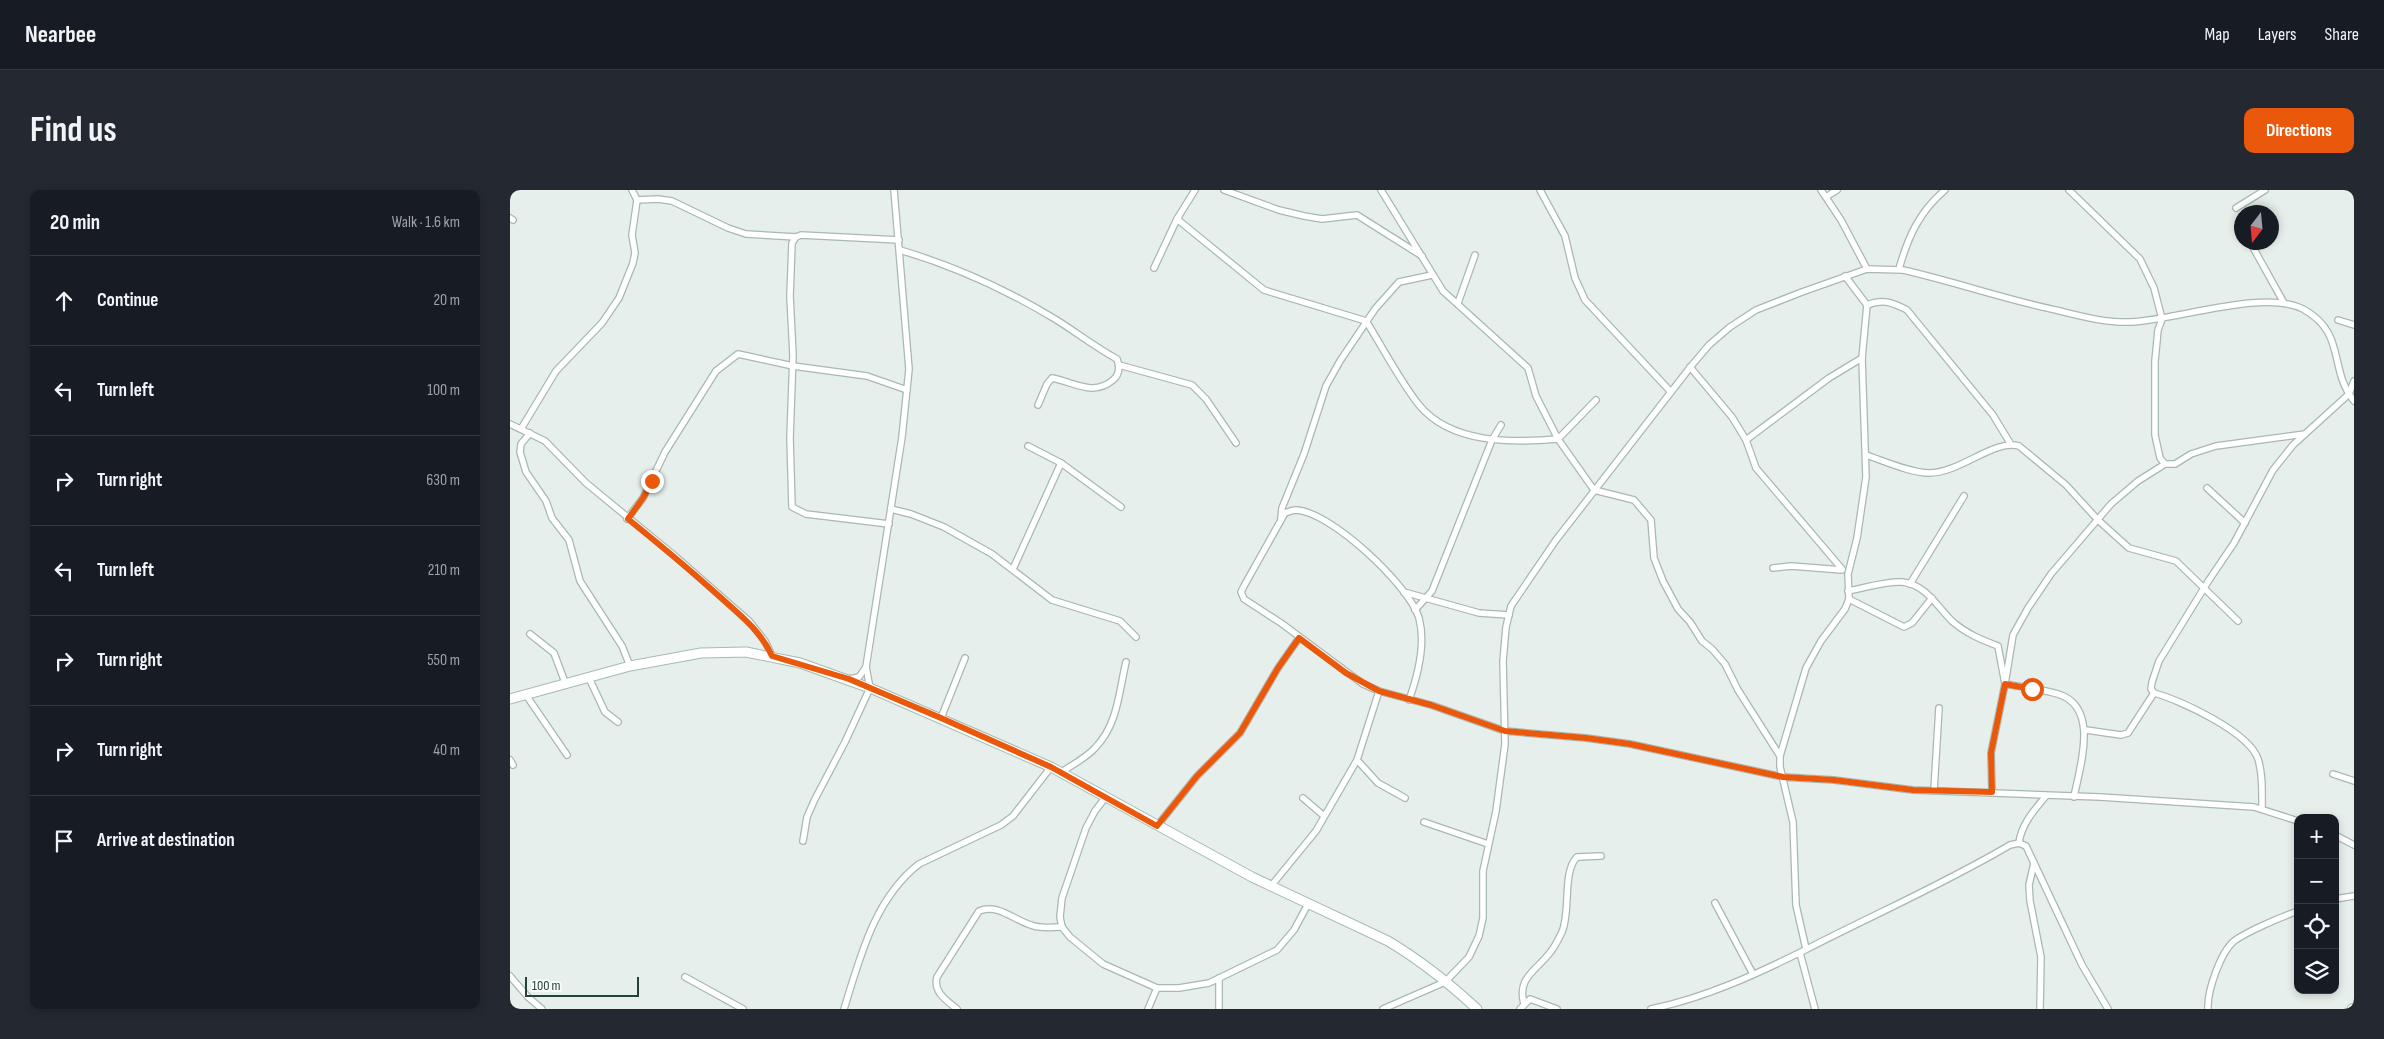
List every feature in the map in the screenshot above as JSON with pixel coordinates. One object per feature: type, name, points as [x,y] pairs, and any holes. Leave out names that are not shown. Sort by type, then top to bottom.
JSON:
[{"type":"main road","points":[[510,699],[630,666],[682,656],[720,652],[746,652],[772,656],[849,679],[1051,767],[1105,798],[1271,886],[1388,941],[1445,982],[1477,1009]]},
{"type":"street","points":[[521,429],[556,371],[602,323],[619,298],[635,253],[632,235],[638,200],[632,190]]},
{"type":"street","points":[[803,841],[807,817],[870,688],[866,667],[889,524],[907,390],[908,344],[894,190]]},
{"type":"street","points":[[1154,268],[1177,219],[1195,190]]},
{"type":"street","points":[[1224,190],[1279,210],[1304,216],[1322,219],[1357,215],[1423,257]]},
{"type":"street","points":[[1381,190],[1443,291],[1528,368],[1536,396],[1558,439],[1594,490],[1634,500],[1651,520],[1654,558],[1666,588],[1678,609],[1690,622],[1702,641],[1712,649],[1724,664],[1751,712],[1780,756]]},
{"type":"street","points":[[1540,190],[1565,236],[1575,278],[1585,300],[1671,392]]},
{"type":"street","points":[[1821,190],[1853,241],[1867,269]]},
{"type":"street","points":[[1826,197],[1837,190]]},
{"type":"street","points":[[1899,269],[1907,242],[1918,219],[1933,200],[1945,190]]},
{"type":"street","points":[[2069,190],[2140,259],[2154,288],[2162,319],[2158,330],[2155,361],[2154,403],[2160,458],[2165,464]]},
{"type":"street","points":[[2241,205],[2265,190]]},
{"type":"street","points":[[638,200],[658,199],[672,201],[728,228],[746,234],[899,240]]},
{"type":"street","points":[[1177,219],[1264,290],[1366,321],[1420,406],[1453,430],[1492,440],[1558,439],[1596,400]]},
{"type":"street","points":[[796,237],[792,243],[790,296],[793,366],[790,438],[792,507],[806,514],[889,524]]},
{"type":"street","points":[[900,250],[970,275],[1016,298],[1054,318],[1095,347],[1117,359],[1119,365],[1117,377],[1103,387],[1094,389],[1049,379],[1038,405]]},
{"type":"street","points":[[2254,250],[2284,303]]},
{"type":"street","points":[[1458,303],[1475,255]]},
{"type":"street","points":[[1382,1009],[1445,982],[1470,957],[1479,936],[1483,918],[1483,871],[1496,811],[1505,731],[1503,660],[1511,606],[1527,580],[1594,490],[1690,367],[1709,345],[1730,327],[1756,310],[1867,269],[1899,269],[2090,318],[2130,322],[2162,319],[2242,305],[2284,303],[2304,309],[2329,332],[2349,394],[2354,401]]},
{"type":"street","points":[[1281,518],[1282,508],[1304,454],[1326,386],[1340,361],[1366,321],[1399,282],[1432,275]]},
{"type":"street","points":[[1815,1009],[1796,905],[1793,822],[1780,767],[1780,756],[1806,668],[1821,641],[1845,609],[1848,599],[1848,574],[1862,510],[1866,455],[1862,358],[1867,305],[1845,276]]},
{"type":"street","points":[[1867,305],[1891,301],[1907,310],[1993,415],[2010,443]]},
{"type":"street","points":[[2338,320],[2354,325]]},
{"type":"street","points":[[628,519],[643,498],[666,452],[716,371],[738,354],[793,366],[867,376],[907,390]]},
{"type":"street","points":[[1746,440],[1829,378],[1862,358]]},
{"type":"street","points":[[1119,365],[1192,384],[1206,399],[1236,443]]},
{"type":"street","points":[[1690,367],[1726,410],[1746,440],[1756,468],[1848,574]]},
{"type":"street","points":[[2262,809],[2260,768],[2253,750],[2206,714],[2178,700],[2154,693],[2151,689],[2152,682],[2159,661],[2245,522],[2273,470],[2305,434],[2349,394],[2354,381]]},
{"type":"street","points":[[510,424],[545,440],[586,483],[675,556],[749,621],[765,641],[772,656]]},
{"type":"street","points":[[1416,610],[1432,591],[1492,440],[1501,425]]},
{"type":"street","points":[[530,433],[521,444],[520,452],[526,472],[546,501],[552,518],[569,540],[580,581],[622,646],[630,666]]},
{"type":"street","points":[[1992,792],[1990,775],[1991,753],[2013,634],[2051,574],[2098,520],[2126,491],[2165,464],[2175,464],[2190,454],[2216,446],[2305,434]]},
{"type":"street","points":[[1866,455],[1930,473],[1961,465],[1997,447],[2010,443],[2019,446],[2049,470],[2098,520],[2129,548],[2176,561],[2238,621]]},
{"type":"street","points":[[1028,446],[1061,463],[1121,507]]},
{"type":"street","points":[[1013,569],[1061,463]]},
{"type":"street","points":[[2207,488],[2245,522]]},
{"type":"street","points":[[1910,584],[1964,496]]},
{"type":"street","points":[[891,509],[920,517],[944,528],[992,554],[1052,600],[1120,621],[1136,637]]},
{"type":"street","points":[[1409,700],[1420,661],[1419,619],[1416,610],[1404,592],[1376,561],[1315,515],[1294,510],[1285,513],[1242,592],[1244,599],[1346,673],[1379,691],[1505,731],[1630,744],[1783,777],[1834,780],[1913,790],[1992,792],[2262,809],[2294,820]]},
{"type":"street","points":[[1773,568],[1791,566],[1842,569]]},
{"type":"street","points":[[1848,591],[1884,584],[1902,582],[1910,584],[1932,598],[1954,623],[1971,635],[1998,646],[2005,684]]},
{"type":"street","points":[[1404,592],[1479,613],[1509,615]]},
{"type":"street","points":[[1848,599],[1904,627],[1912,623],[1932,598]]},
{"type":"street","points":[[530,634],[554,653],[566,685]]},
{"type":"street","points":[[1157,826],[1197,776],[1240,733],[1278,668],[1299,638]]},
{"type":"street","points":[[941,718],[965,658]]},
{"type":"street","points":[[1060,773],[1094,749],[1102,740],[1114,716],[1126,662]]},
{"type":"street","points":[[849,679],[859,676],[866,667]]},
{"type":"street","points":[[589,678],[605,712],[618,722]]},
{"type":"street","points":[[2005,684],[2060,694],[2076,704],[2086,730],[2074,797]]},
{"type":"street","points":[[1271,886],[1316,831],[1357,760],[1379,691]]},
{"type":"street","points":[[2086,730],[2121,735],[2128,733],[2154,693]]},
{"type":"street","points":[[526,695],[567,755]]},
{"type":"street","points":[[1934,790],[1939,708]]},
{"type":"street","points":[[1357,760],[1378,783],[1405,798]]},
{"type":"street","points":[[844,1009],[879,912],[908,872],[925,861],[980,835],[1013,816],[1051,767]]},
{"type":"street","points":[[2333,774],[2354,782]]},
{"type":"street","points":[[2019,843],[2025,824],[2046,796]]},
{"type":"street","points":[[1105,798],[1086,828],[1062,898],[1060,917],[1062,927],[1081,947],[1102,964],[1157,988],[1179,988],[1208,983],[1277,950],[1294,930],[1308,904]]},
{"type":"street","points":[[1303,798],[1324,816]]},
{"type":"street","points":[[1424,822],[1488,844]]},
{"type":"street","points":[[2339,837],[2354,845]]},
{"type":"street","points":[[1651,1009],[1697,998],[1753,974],[1959,875],[2010,845],[2019,843],[2026,846],[2082,964],[2108,1009]]},
{"type":"street","points":[[1522,1006],[1522,985],[1528,973],[1549,954],[1565,924],[1570,872],[1573,862],[1578,857],[1601,856]]},
{"type":"street","points":[[2034,863],[2029,884],[2030,901],[2040,957],[2040,1009]]},
{"type":"street","points":[[2339,898],[2354,896]]},
{"type":"street","points":[[1715,903],[1753,974]]},
{"type":"street","points":[[957,1009],[938,992],[935,985],[937,977],[979,911],[986,908],[994,909],[1031,926],[1062,927]]},
{"type":"street","points":[[2208,1009],[2210,988],[2226,951],[2234,942],[2294,913]]},
{"type":"street","points":[[510,976],[528,997],[542,1009]]},
{"type":"street","points":[[685,977],[743,1009]]},
{"type":"street","points":[[1219,978],[1219,1009]]},
{"type":"street","points":[[1148,1009],[1157,988]]},
{"type":"street","points":[[1522,1006],[1530,999],[1557,1009]]},
{"type":"route","points":[[652,481],[628,519],[675,556],[749,621],[765,641],[772,656],[849,679],[941,718],[1051,767],[1157,826],[1197,776],[1240,733],[1278,668],[1299,638],[1363,684],[1379,691],[1431,705],[1505,731],[1630,744],[1712,760],[1783,777],[1834,780],[1925,791],[1992,792],[1990,781],[1991,753],[1998,709],[2005,684],[2032,689]]}]
